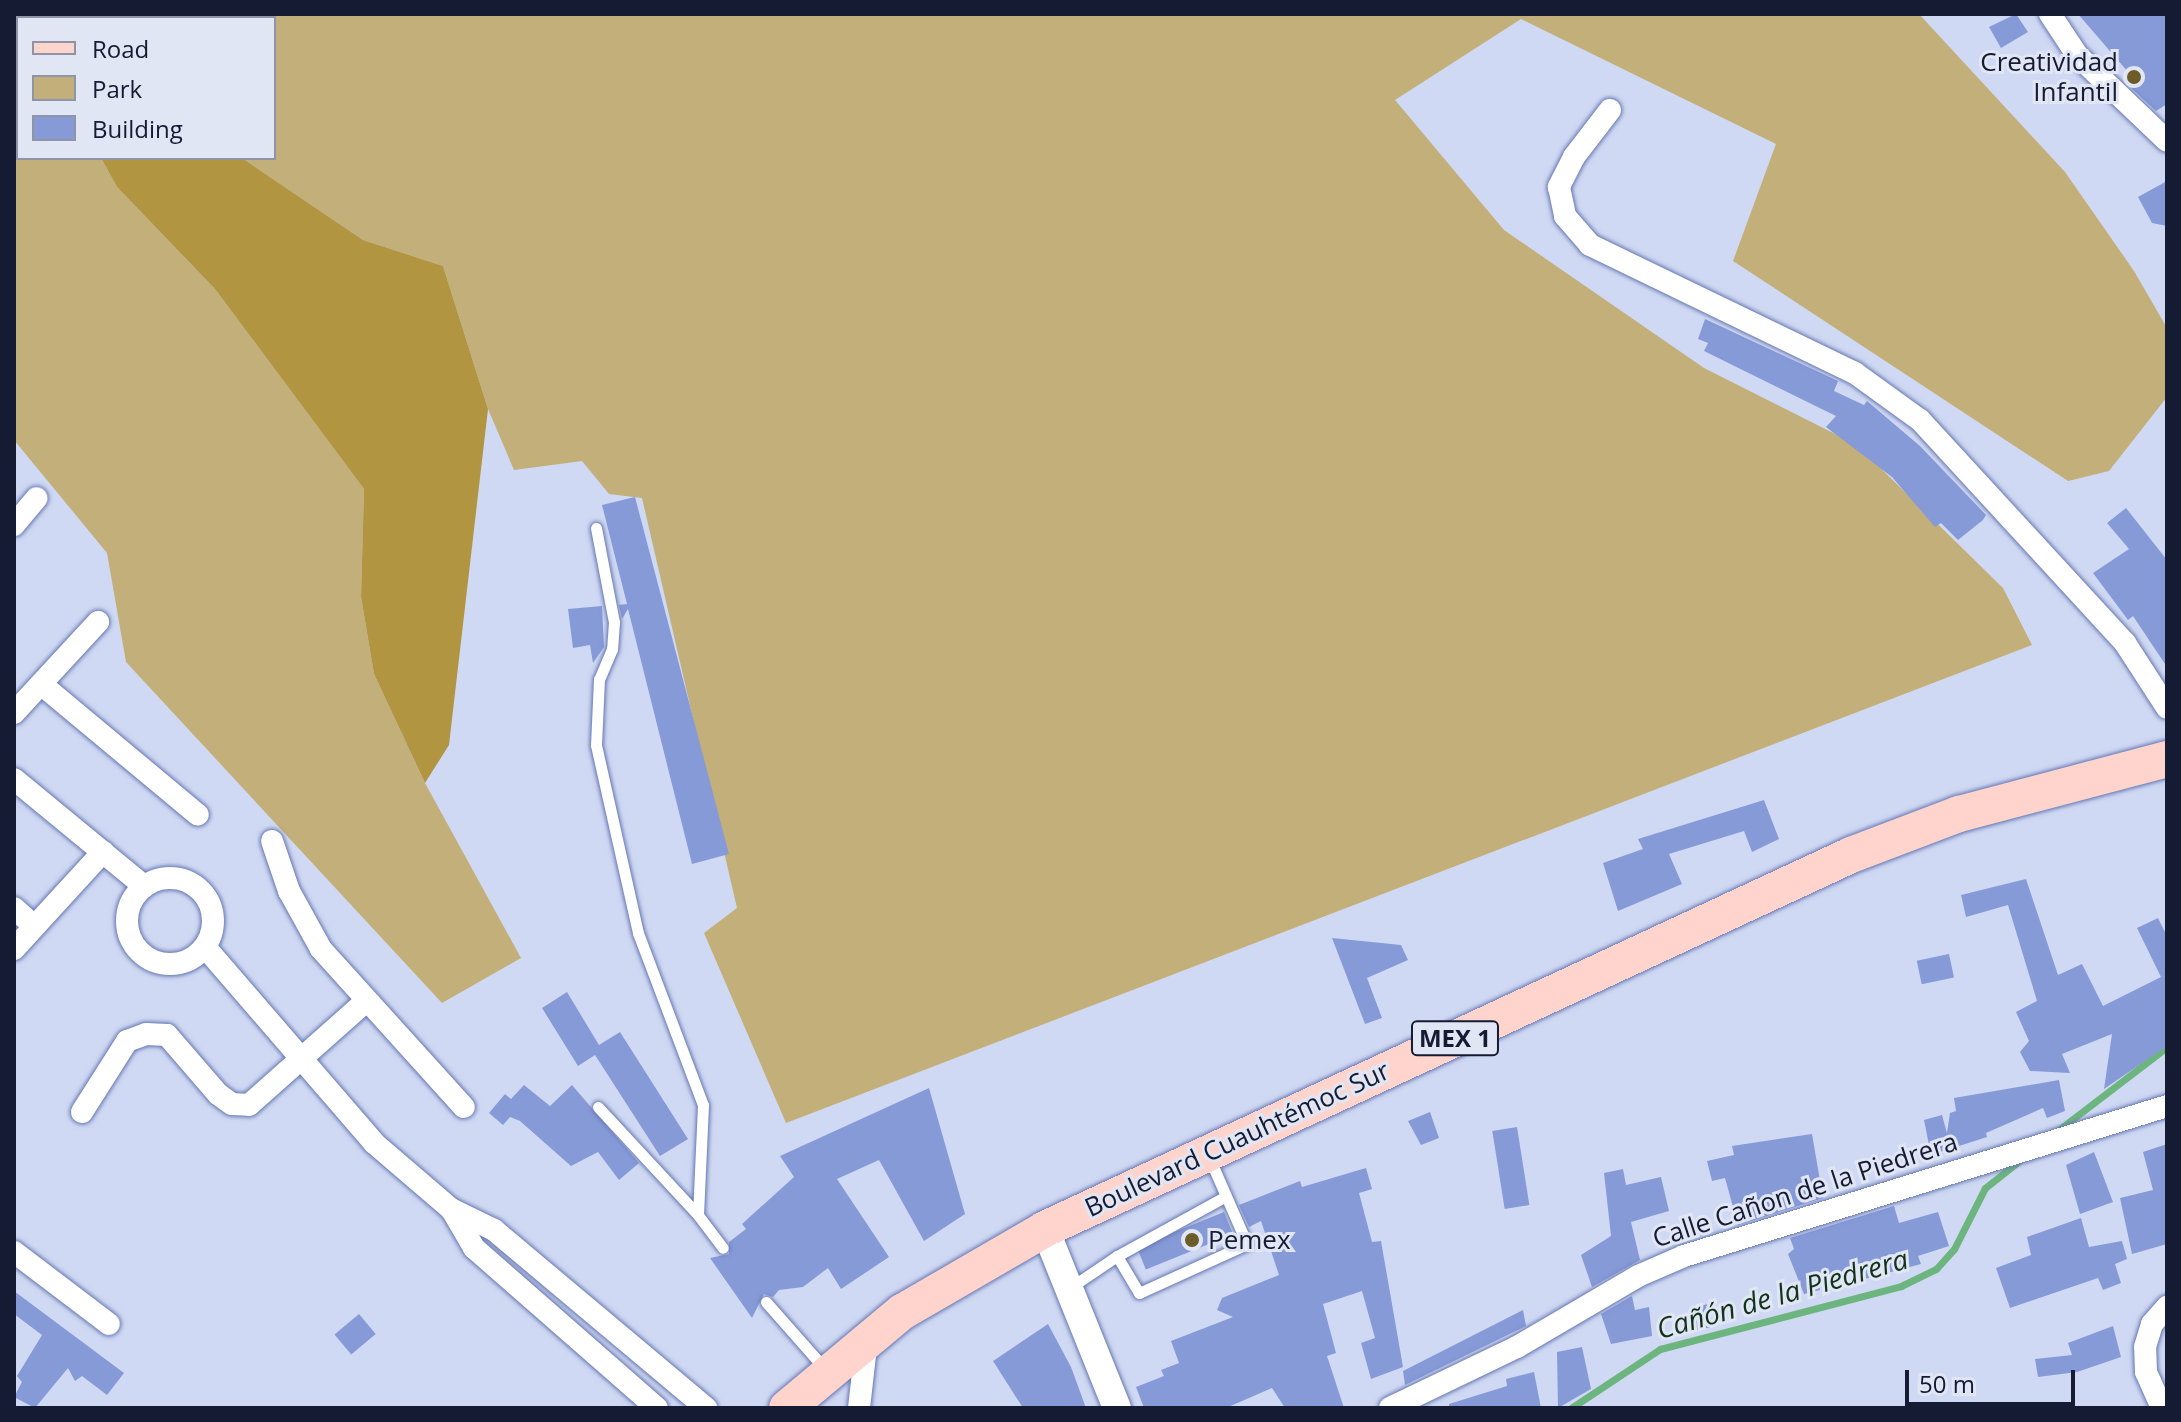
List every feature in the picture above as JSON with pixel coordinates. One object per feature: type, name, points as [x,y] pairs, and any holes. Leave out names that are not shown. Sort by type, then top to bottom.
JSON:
[{"type":"main road","name":"Boulevard Cuauhtémoc Sur","points":[[787,1408],[867,1337],[935,1290],[1045,1229],[1863,850],[1959,814],[2167,759]]},
{"type":"street","points":[[2050,14],[2077,55],[2167,141]]},
{"type":"street","points":[[1610,110],[1574,157],[1559,187],[1565,216],[1590,245],[1855,373],[1920,420],[2125,643],[2167,708]]},
{"type":"street","points":[[14,525],[37,498]]},
{"type":"street","points":[[14,713],[98,622]]},
{"type":"street","points":[[41,684],[198,815]]},
{"type":"street","points":[[14,779],[144,886]]},
{"type":"street","points":[[272,841],[289,891],[321,949],[464,1107]]},
{"type":"street","points":[[14,949],[103,852]]},
{"type":"street","points":[[167,877],[201,890],[213,912],[205,947],[173,964],[139,952],[127,917],[144,886],[167,877]]},
{"type":"street","points":[[14,908],[33,925]]},
{"type":"street","points":[[205,947],[301,1063],[374,1143],[451,1209],[494,1230],[706,1408]]},
{"type":"street","points":[[82,1112],[127,1041],[146,1034],[167,1035],[232,1104],[249,1105],[301,1063],[366,1001]]},
{"type":"street","name":"Calle Cañon de la Piedrera","points":[[1390,1408],[1517,1347],[1638,1276],[1684,1256],[2131,1114],[2167,1106]]},
{"type":"street","points":[[451,1209],[474,1248],[657,1408]]},
{"type":"street","points":[[1045,1229],[1071,1287],[1117,1408]]},
{"type":"street","points":[[14,1252],[109,1324]]},
{"type":"street","points":[[557,1320],[574,1297]]},
{"type":"street","points":[[2162,1408],[2146,1372],[2145,1347],[2152,1324],[2167,1307]]},
{"type":"street","points":[[859,1408],[867,1337]]},
{"type":"lane","points":[[596,528],[614,622],[612,649],[599,679],[596,745],[638,933],[703,1105],[698,1215]]},
{"type":"lane","points":[[598,1107],[698,1215],[723,1248]]},
{"type":"lane","points":[[1117,1256],[1139,1293],[1247,1244],[1207,1153]]},
{"type":"lane","points":[[1071,1287],[1117,1256],[1226,1196]]},
{"type":"lane","points":[[766,1302],[828,1372]]},
{"type":"green space","points":[[14,14],[30,16],[16,16],[16,160],[102,160],[117,187],[215,289],[364,489],[361,597],[374,674],[425,783],[521,958],[442,1003],[126,662],[107,553],[14,440]]},
{"type":"green space","points":[[68,14],[1919,14],[2065,172],[2134,271],[2167,328],[2167,397],[2109,471],[2068,481],[1733,261],[1776,144],[1521,19],[1395,100],[1504,230],[1704,368],[1857,445],[2003,588],[2032,645],[786,1123],[704,933],[737,908],[642,498],[609,494],[582,461],[514,470],[488,409],[443,266],[363,240],[245,160],[276,160],[276,16]]},
{"type":"shaded area","points":[[102,160],[245,160],[363,240],[443,266],[488,409],[449,745],[425,783],[374,674],[361,597],[364,489],[215,289],[117,187]]},
{"type":"building","points":[[2016,14],[2028,32],[2001,48],[1989,27]]},
{"type":"building","points":[[2078,14],[2167,14],[2167,104],[2156,111],[2128,85],[2134,79]]},
{"type":"building","points":[[2167,181],[2167,226],[2152,223],[2138,197]]},
{"type":"building","points":[[1705,319],[1838,381],[1834,391],[1864,405],[1867,401],[1920,446],[1986,515],[1983,520],[1958,540],[1941,523],[1935,527],[1892,477],[1826,427],[1836,416],[1704,351],[1708,343],[1698,339]]},
{"type":"building","points":[[635,497],[729,854],[692,864],[628,609],[622,619],[619,605],[627,604],[602,505]]},
{"type":"building","points":[[2126,508],[2167,560],[2167,667],[2133,616],[2128,620],[2093,573],[2129,549],[2107,523]]},
{"type":"building","points":[[602,606],[604,647],[593,663],[590,645],[573,648],[568,609]]},
{"type":"building","points":[[1764,800],[1779,839],[1752,852],[1744,831],[1669,854],[1682,884],[1618,911],[1603,863],[1643,849],[1638,839]]},
{"type":"building","points":[[2026,879],[2058,975],[2082,964],[2103,1006],[2161,977],[2137,928],[2158,918],[2167,936],[2167,1046],[2104,1089],[2112,1034],[2062,1054],[2070,1073],[2030,1071],[2020,1052],[2029,1041],[2016,1012],[2037,1001],[2008,905],[1966,917],[1961,895]]},
{"type":"building","points":[[1332,938],[1401,945],[1408,960],[1367,978],[1382,1018],[1365,1024]]},
{"type":"building","points":[[1949,954],[1954,977],[1922,984],[1917,961]]},
{"type":"building","points":[[567,992],[599,1045],[620,1032],[688,1139],[660,1156],[595,1055],[578,1066],[542,1008]]},
{"type":"building","points":[[2059,1080],[2065,1111],[2047,1118],[2043,1108],[1986,1133],[1987,1137],[1931,1155],[1924,1120],[1942,1115],[1947,1133],[1950,1113],[1956,1111],[1954,1098]]},
{"type":"building","points":[[524,1085],[550,1106],[572,1085],[639,1163],[619,1180],[598,1152],[571,1166],[520,1121],[510,1117],[503,1125],[489,1113],[505,1094],[511,1099]]},
{"type":"building","points":[[929,1088],[965,1214],[924,1241],[879,1160],[837,1179],[889,1257],[841,1289],[828,1268],[803,1287],[779,1290],[773,1297],[764,1294],[752,1318],[710,1258],[729,1254],[729,1242],[746,1229],[742,1224],[794,1177],[780,1156]]},
{"type":"building","points":[[1430,1112],[1439,1138],[1421,1145],[1408,1121]]},
{"type":"building","points":[[1517,1127],[1529,1205],[1505,1209],[1492,1131]]},
{"type":"building","points":[[1812,1134],[1823,1198],[1738,1225],[1725,1178],[1712,1181],[1707,1161],[1734,1155],[1732,1146]]},
{"type":"building","points":[[2167,1144],[2167,1244],[2132,1254],[2120,1198],[2153,1190],[2143,1152]]},
{"type":"building","points":[[2094,1152],[2113,1202],[2080,1214],[2066,1165]]},
{"type":"building","points":[[1366,1168],[1372,1189],[1359,1193],[1372,1242],[1381,1241],[1403,1367],[1371,1379],[1361,1343],[1375,1338],[1362,1291],[1323,1304],[1336,1353],[1327,1356],[1344,1408],[1285,1408],[1272,1388],[1226,1408],[1144,1408],[1136,1387],[1164,1376],[1161,1370],[1179,1363],[1171,1341],[1233,1317],[1217,1310],[1222,1298],[1279,1275],[1261,1221],[1249,1227],[1239,1205],[1300,1181],[1302,1187]]},
{"type":"building","points":[[1623,1169],[1626,1185],[1661,1177],[1669,1211],[1631,1222],[1640,1260],[1592,1287],[1581,1255],[1611,1236],[1604,1173]]},
{"type":"building","points":[[1894,1206],[1899,1223],[1938,1212],[1949,1246],[1918,1256],[1921,1264],[1861,1280],[1857,1267],[1818,1280],[1820,1290],[1804,1294],[1788,1254],[1794,1249],[1790,1238]]},
{"type":"building","name":"Pemex","points":[[1224,1212],[1233,1234],[1146,1269],[1137,1247]]},
{"type":"building","points":[[2081,1218],[2089,1247],[2122,1241],[2127,1259],[2115,1264],[2121,1283],[2103,1290],[2098,1278],[2010,1308],[1996,1268],[2031,1255],[2027,1237]]},
{"type":"building","points":[[14,1291],[124,1373],[107,1395],[82,1376],[75,1381],[68,1368],[35,1408],[14,1397],[22,1382],[17,1376],[42,1335],[14,1314]]},
{"type":"building","points":[[1632,1296],[1635,1310],[1649,1307],[1652,1336],[1611,1344],[1601,1314]]},
{"type":"building","points":[[1708,1304],[1713,1326],[1695,1331],[1689,1308]]},
{"type":"building","points":[[1523,1310],[1526,1326],[1405,1385],[1403,1371]]},
{"type":"building","points":[[359,1314],[376,1334],[351,1354],[334,1335]]},
{"type":"building","points":[[1048,1324],[1071,1367],[1086,1408],[1023,1408],[993,1361]]},
{"type":"building","points":[[2113,1326],[2121,1357],[2077,1372],[2038,1377],[2035,1359],[2072,1355],[2068,1343]]},
{"type":"building","points":[[1582,1347],[1591,1389],[1558,1408],[1557,1352]]},
{"type":"building","points":[[1534,1372],[1541,1408],[1449,1408],[1449,1404],[1507,1386],[1506,1379]]},
{"type":"waterway","name":"Cañón de la Piedrera","points":[[2057,1131],[2167,1047]]},
{"type":"waterway","name":"Cañón de la Piedrera","points":[[1571,1408],[1660,1349],[1901,1286],[1936,1269],[1954,1249],[1985,1188],[2019,1161]]},
{"type":"place","name":"Creatividad Infantil","points":[[2134,77]]},
{"type":"place","name":"Pemex","points":[[1192,1240]]}]
